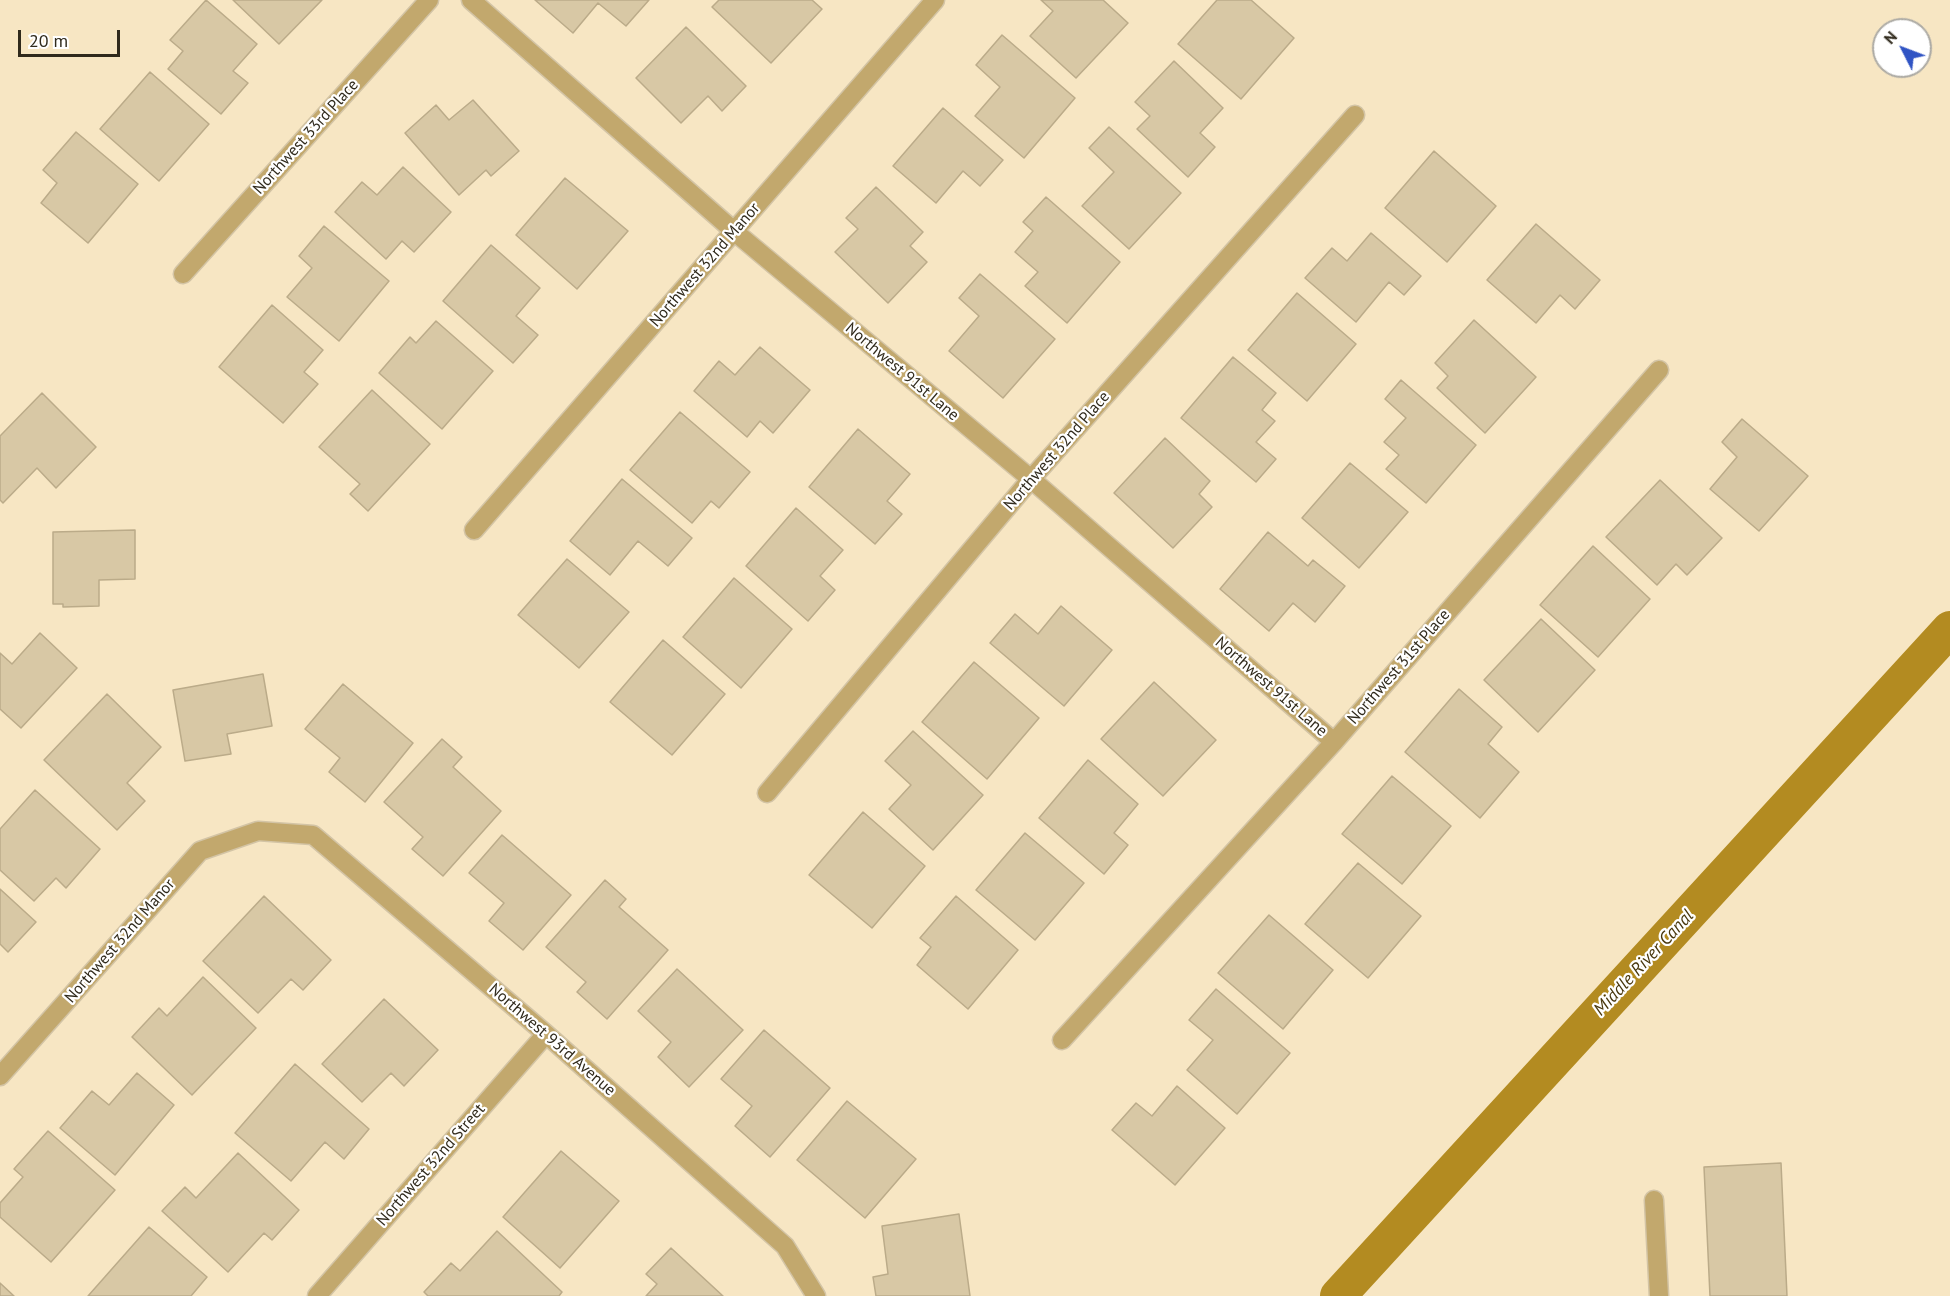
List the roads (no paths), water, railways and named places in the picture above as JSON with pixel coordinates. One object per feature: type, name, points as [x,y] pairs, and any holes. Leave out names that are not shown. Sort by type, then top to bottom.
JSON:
[{"type":"street","name":"Northwest 33rd Place","points":[[183,273],[429,0]]},
{"type":"street","name":"Northwest 91st Lane","points":[[471,0],[735,232],[1031,479],[1334,742]]},
{"type":"street","name":"Northwest 32nd Manor","points":[[474,530],[935,0]]},
{"type":"street","name":"Northwest 32nd Place","points":[[767,793],[1031,479],[1355,115]]},
{"type":"street","name":"Northwest 31st Place","points":[[1062,1040],[1334,742],[1659,370]]},
{"type":"street","name":"Northwest 32nd Manor","points":[[0,1076],[200,851],[258,831]]},
{"type":"street","name":"Northwest 93rd Avenue","points":[[258,831],[313,835],[546,1034],[786,1246],[816,1296]]},
{"type":"street","name":"Northwest 32nd Street","points":[[317,1296],[546,1034]]},
{"type":"street","points":[[1654,1200],[1659,1296]]},
{"type":"waterway","name":"Middle River Canal","points":[[1338,1296],[1950,629]]}]
